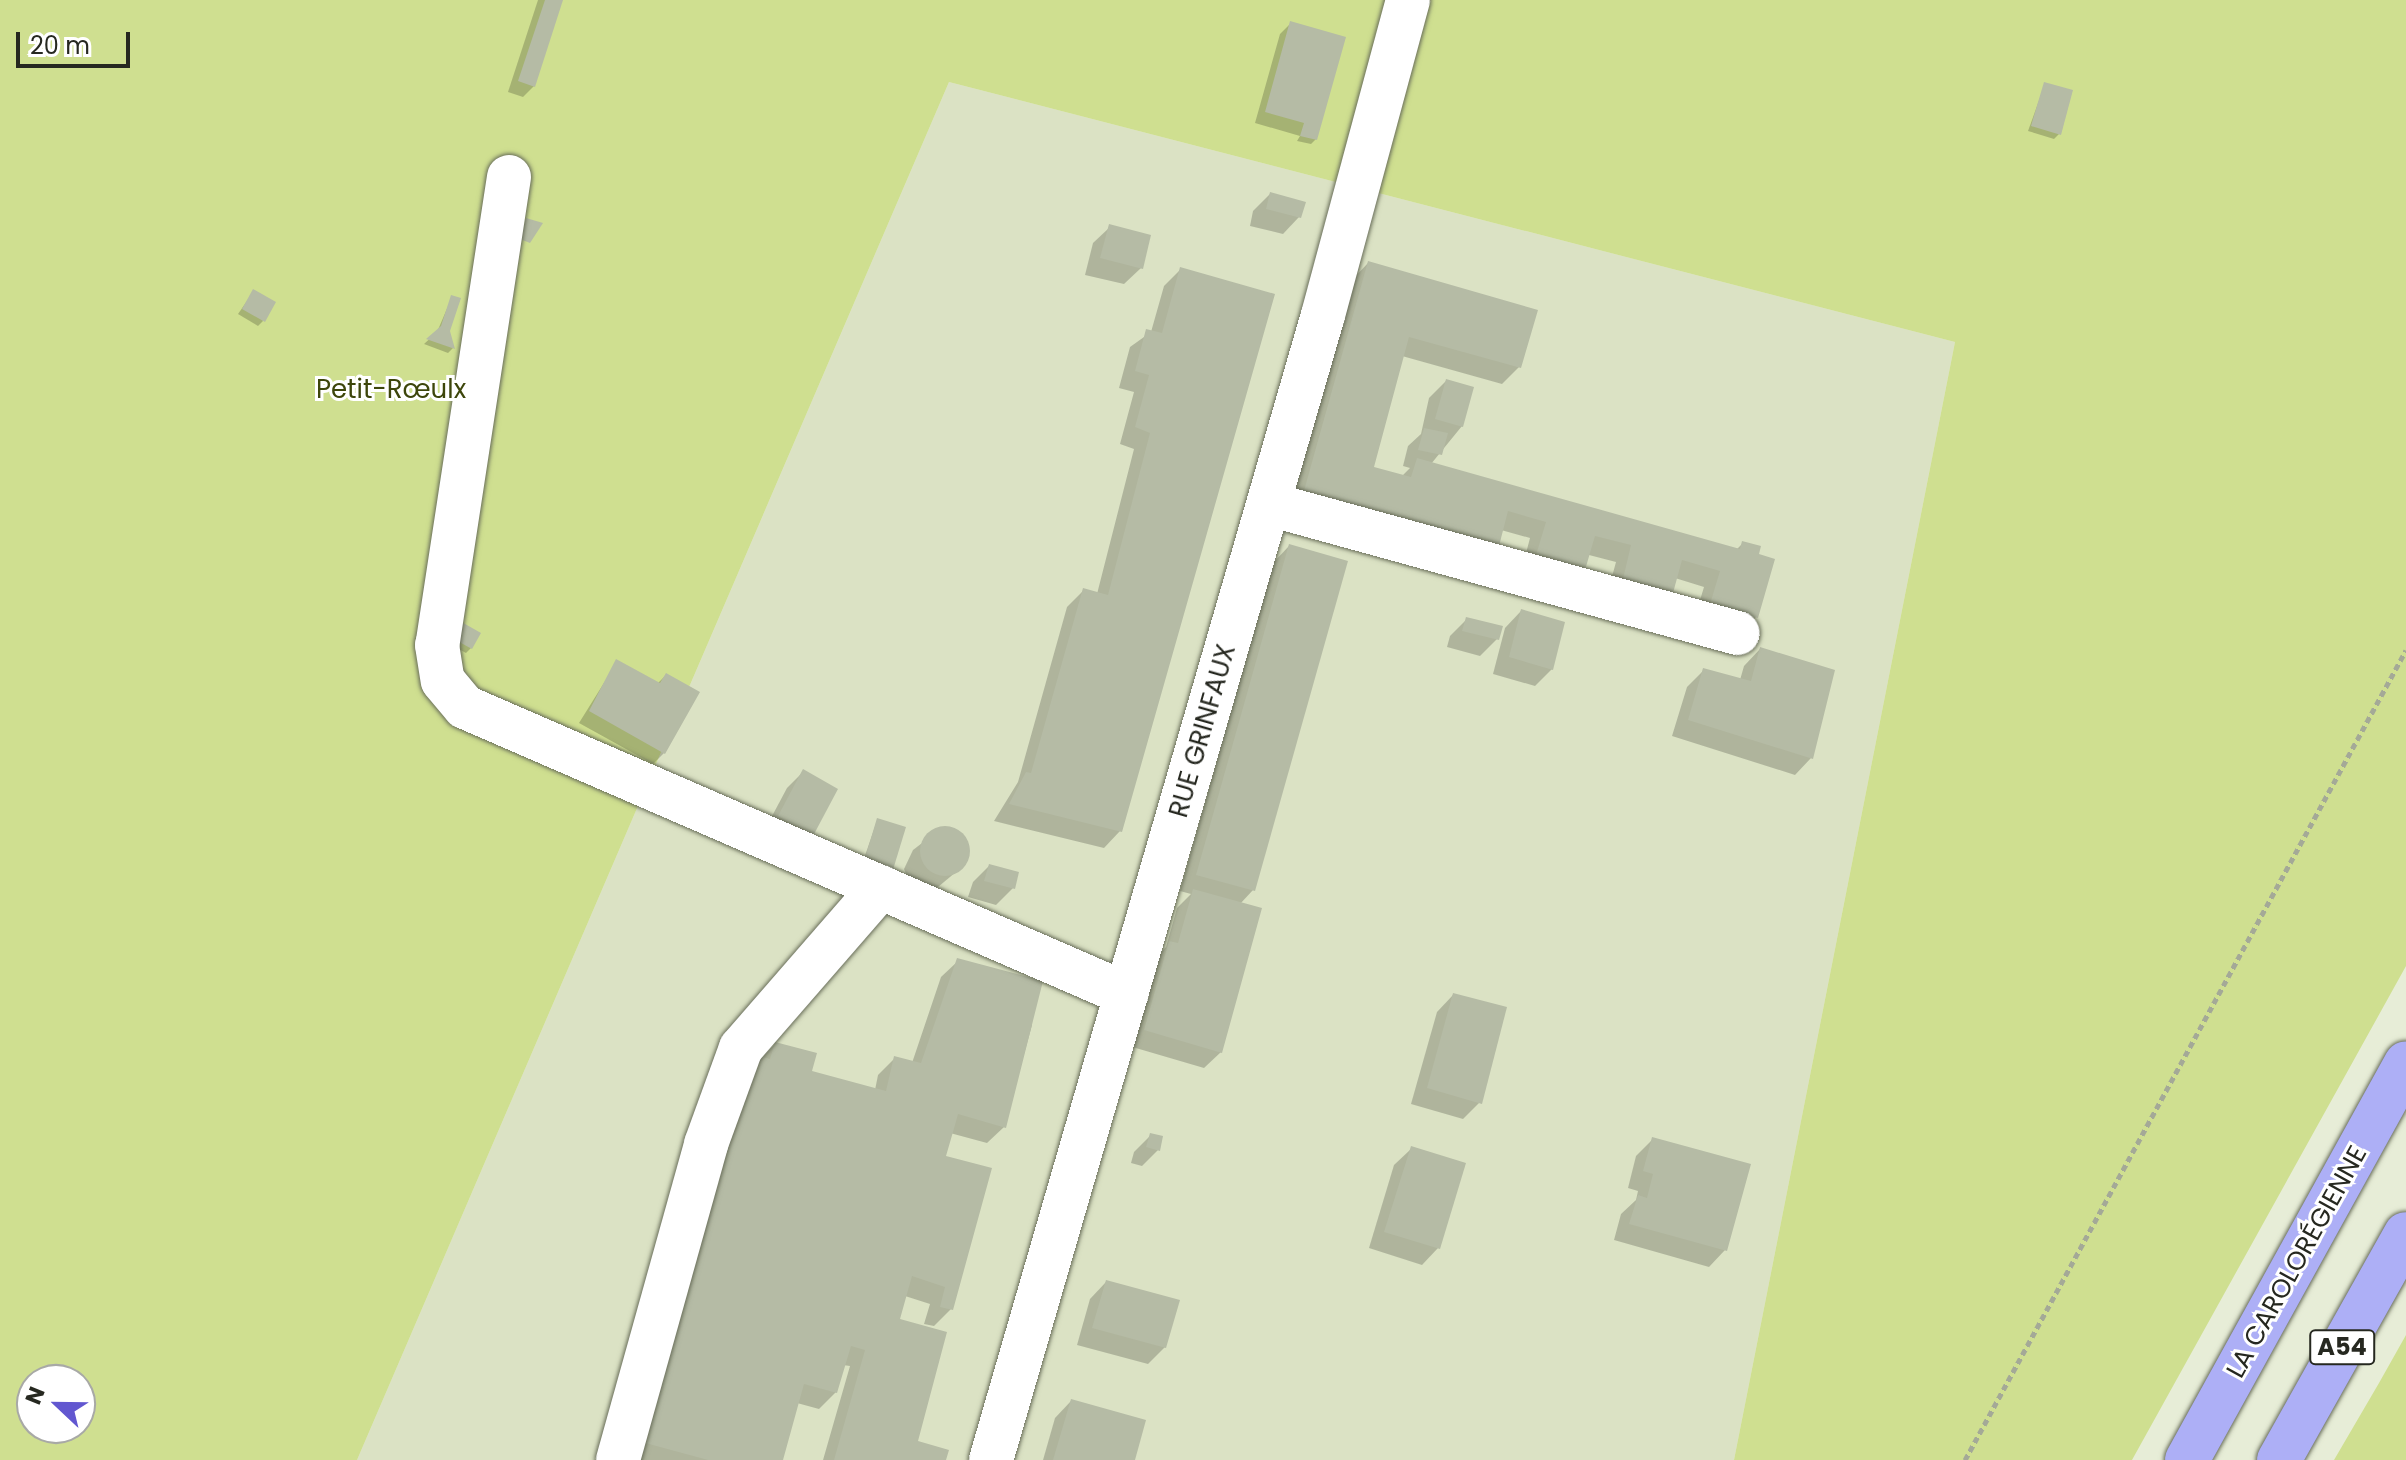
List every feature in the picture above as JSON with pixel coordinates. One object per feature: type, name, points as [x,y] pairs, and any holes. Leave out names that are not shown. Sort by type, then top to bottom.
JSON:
[{"type":"highway","name":"LA CAROLORÉGIENNE","points":[[2187,1460],[2406,1064]]},
{"type":"highway","name":"A54","points":[[2279,1460],[2406,1234]]},
{"type":"street","name":"RUE GRINFAUX","points":[[991,1460],[1269,504],[1408,0]]},
{"type":"street","points":[[509,177],[437,645],[443,681],[465,707],[1126,994]]},
{"type":"street","points":[[1269,504],[1738,633]]},
{"type":"street","points":[[618,1460],[706,1144],[741,1048],[881,887]]},
{"type":"path","points":[[1965,1460],[2406,650]]},
{"type":"shaded area","points":[[949,82],[1955,342],[1734,1460],[357,1460]]},
{"type":"green space","name":"Petit-Rœulx","points":[[0,0],[2406,0],[2406,966],[2132,1460],[1734,1460],[1955,342],[949,82],[357,1460],[0,1460]]},
{"type":"green space","points":[[2406,1335],[2406,1460],[2334,1460],[2379,1383]]},
{"type":"building","points":[[545,0],[563,0],[535,87],[518,81]]},
{"type":"building","points":[[1290,21],[1346,37],[1317,140],[1300,136],[1304,123],[1265,112]]},
{"type":"building","points":[[2044,82],[2073,90],[2061,135],[2031,126]]},
{"type":"building","points":[[1270,192],[1306,202],[1301,218],[1266,209]]},
{"type":"building","points":[[526,218],[543,223],[530,243],[520,239]]},
{"type":"building","points":[[1109,224],[1151,235],[1143,269],[1100,258]]},
{"type":"building","points":[[1368,261],[1538,310],[1521,368],[1409,337],[1374,467],[1411,477],[1417,458],[1740,549],[1742,541],[1761,546],[1759,554],[1775,559],[1758,618],[1710,604],[1720,571],[1682,560],[1673,593],[1623,579],[1631,545],[1595,536],[1585,570],[1536,555],[1546,522],[1508,511],[1499,546],[1304,491]]},
{"type":"building","points":[[1180,267],[1275,294],[1122,832],[1009,804],[1026,772],[1031,773],[1083,588],[1108,595],[1150,433],[1135,427],[1149,375],[1135,371],[1146,329],[1162,333]]},
{"type":"building","points":[[253,289],[276,302],[265,322],[242,309]]},
{"type":"building","points":[[451,295],[461,298],[450,331],[455,349],[426,339],[441,326]]},
{"type":"building","points":[[1446,379],[1474,387],[1463,427],[1435,419]]},
{"type":"building","points":[[1424,428],[1448,433],[1442,455],[1418,450]]},
{"type":"building","points":[[1289,544],[1348,561],[1255,891],[1196,875]]},
{"type":"building","points":[[1521,609],[1565,622],[1553,670],[1509,657]]},
{"type":"building","points":[[1466,617],[1503,626],[1499,640],[1462,631]]},
{"type":"building","points":[[458,620],[481,633],[472,649],[450,637]]},
{"type":"building","points":[[1760,647],[1835,670],[1813,759],[1688,720],[1703,668],[1751,681]]},
{"type":"building","points":[[616,659],[660,683],[666,673],[700,692],[665,754],[589,711]]},
{"type":"building","points":[[803,769],[838,789],[813,836],[778,816]]},
{"type":"building","points":[[877,818],[906,827],[892,873],[863,865]]},
{"type":"building","points":[[945,826],[963,833],[970,851],[963,869],[945,876],[927,869],[920,851],[927,833]]},
{"type":"building","points":[[989,864],[1019,872],[1015,889],[984,881]]},
{"type":"building","points":[[1193,889],[1262,908],[1222,1053],[1144,1030],[1169,941],[1178,943]]},
{"type":"building","points":[[957,958],[1043,981],[1006,1128],[958,1114],[946,1156],[992,1168],[953,1310],[940,1307],[945,1287],[912,1276],[900,1319],[947,1332],[918,1441],[949,1450],[946,1460],[834,1460],[865,1350],[851,1346],[837,1393],[804,1384],[783,1460],[708,1460],[638,1441],[746,1052],[770,1059],[775,1042],[817,1053],[812,1071],[886,1091],[894,1056],[921,1063]]},
{"type":"building","points":[[1453,993],[1507,1007],[1482,1104],[1427,1088]]},
{"type":"building","points":[[1150,1133],[1163,1136],[1160,1151],[1146,1147]]},
{"type":"building","points":[[1652,1137],[1751,1164],[1727,1251],[1629,1224],[1638,1195],[1647,1198],[1653,1174],[1643,1171]]},
{"type":"building","points":[[1411,1146],[1466,1163],[1440,1249],[1384,1232]]},
{"type":"building","points":[[1106,1280],[1180,1300],[1166,1348],[1092,1328]]},
{"type":"building","points":[[1071,1399],[1146,1420],[1135,1460],[1053,1460]]}]
